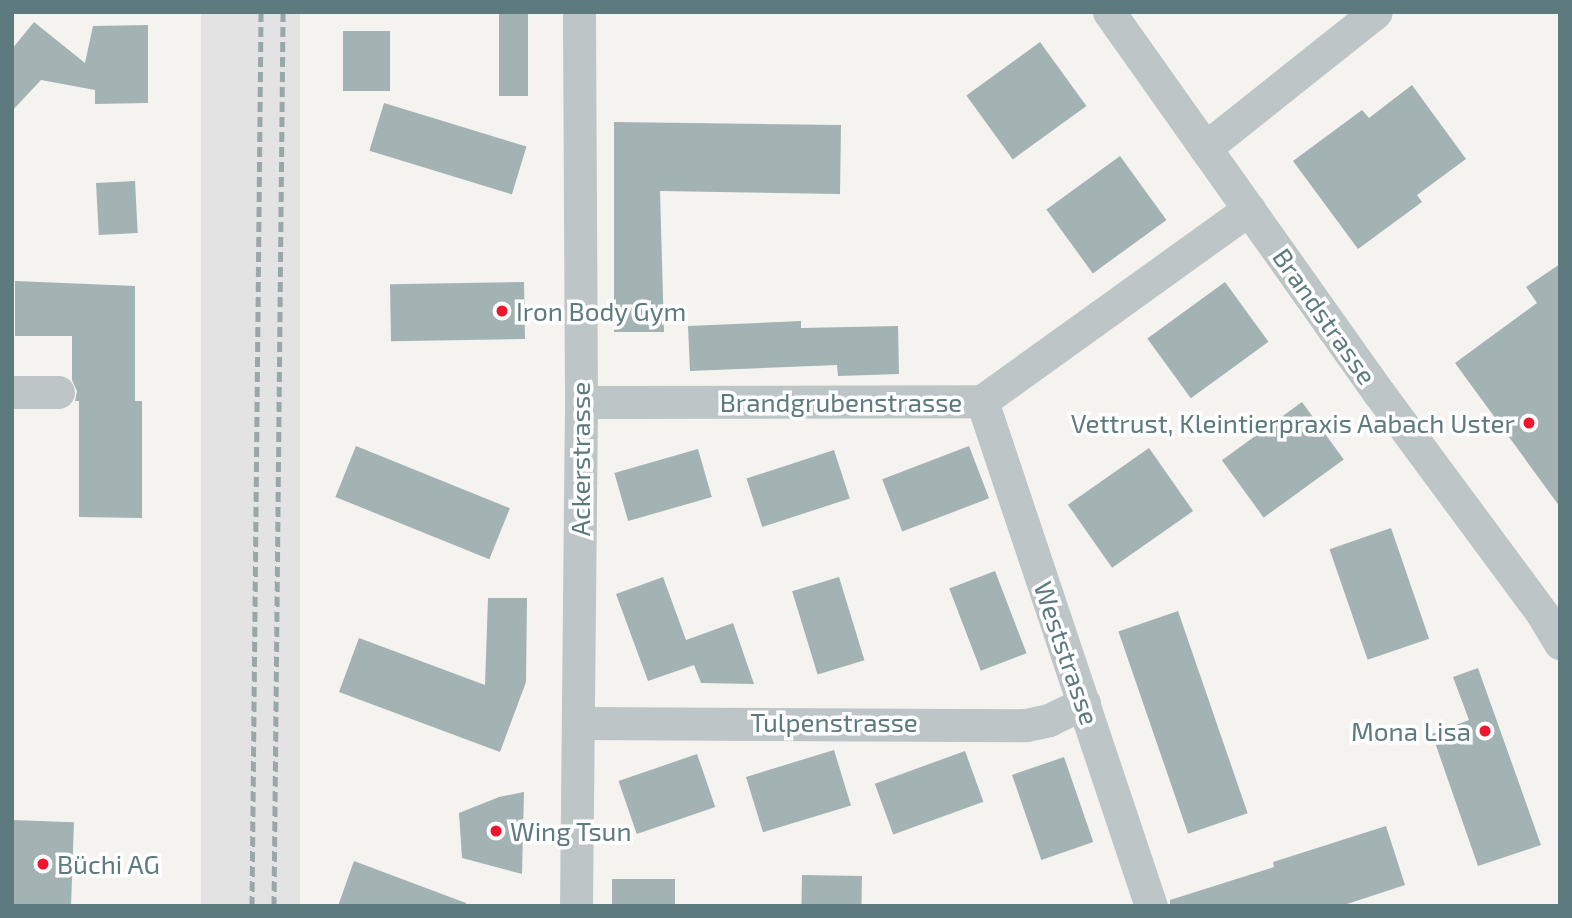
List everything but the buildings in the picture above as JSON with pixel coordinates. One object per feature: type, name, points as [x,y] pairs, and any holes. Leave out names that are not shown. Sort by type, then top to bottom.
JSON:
[{"type":"street","name":"Ackerstrasse","points":[[576,906],[579,723],[579,12]]},
{"type":"street","name":"Brandstrasse","points":[[1109,12],[1367,377],[1555,629]]},
{"type":"street","points":[[1205,148],[1376,12]]},
{"type":"street","name":"Brandgrubenstrasse","points":[[580,402],[982,401],[1249,209]]},
{"type":"street","points":[[12,392],[58,392]]},
{"type":"street","name":"Weststrasse","points":[[982,401],[1151,906]]},
{"type":"street","name":"Tulpenstrasse","points":[[579,723],[1026,725],[1049,720],[1084,703]]},
{"type":"shaded area","points":[[201,12],[300,12],[300,906],[201,906]]},
{"type":"railway","points":[[252,906],[261,12]]},
{"type":"railway","points":[[274,906],[283,12]]},
{"type":"place","name":"Iron Body Gym","points":[[502,311]]},
{"type":"place","name":"Vettrust, Kleintierpraxis Aabach Uster","points":[[1529,423]]},
{"type":"place","name":"Mona Lisa","points":[[1485,731]]},
{"type":"place","name":"Wing Tsun","points":[[496,831]]},
{"type":"place","name":"Büchi AG","points":[[43,864]]}]
